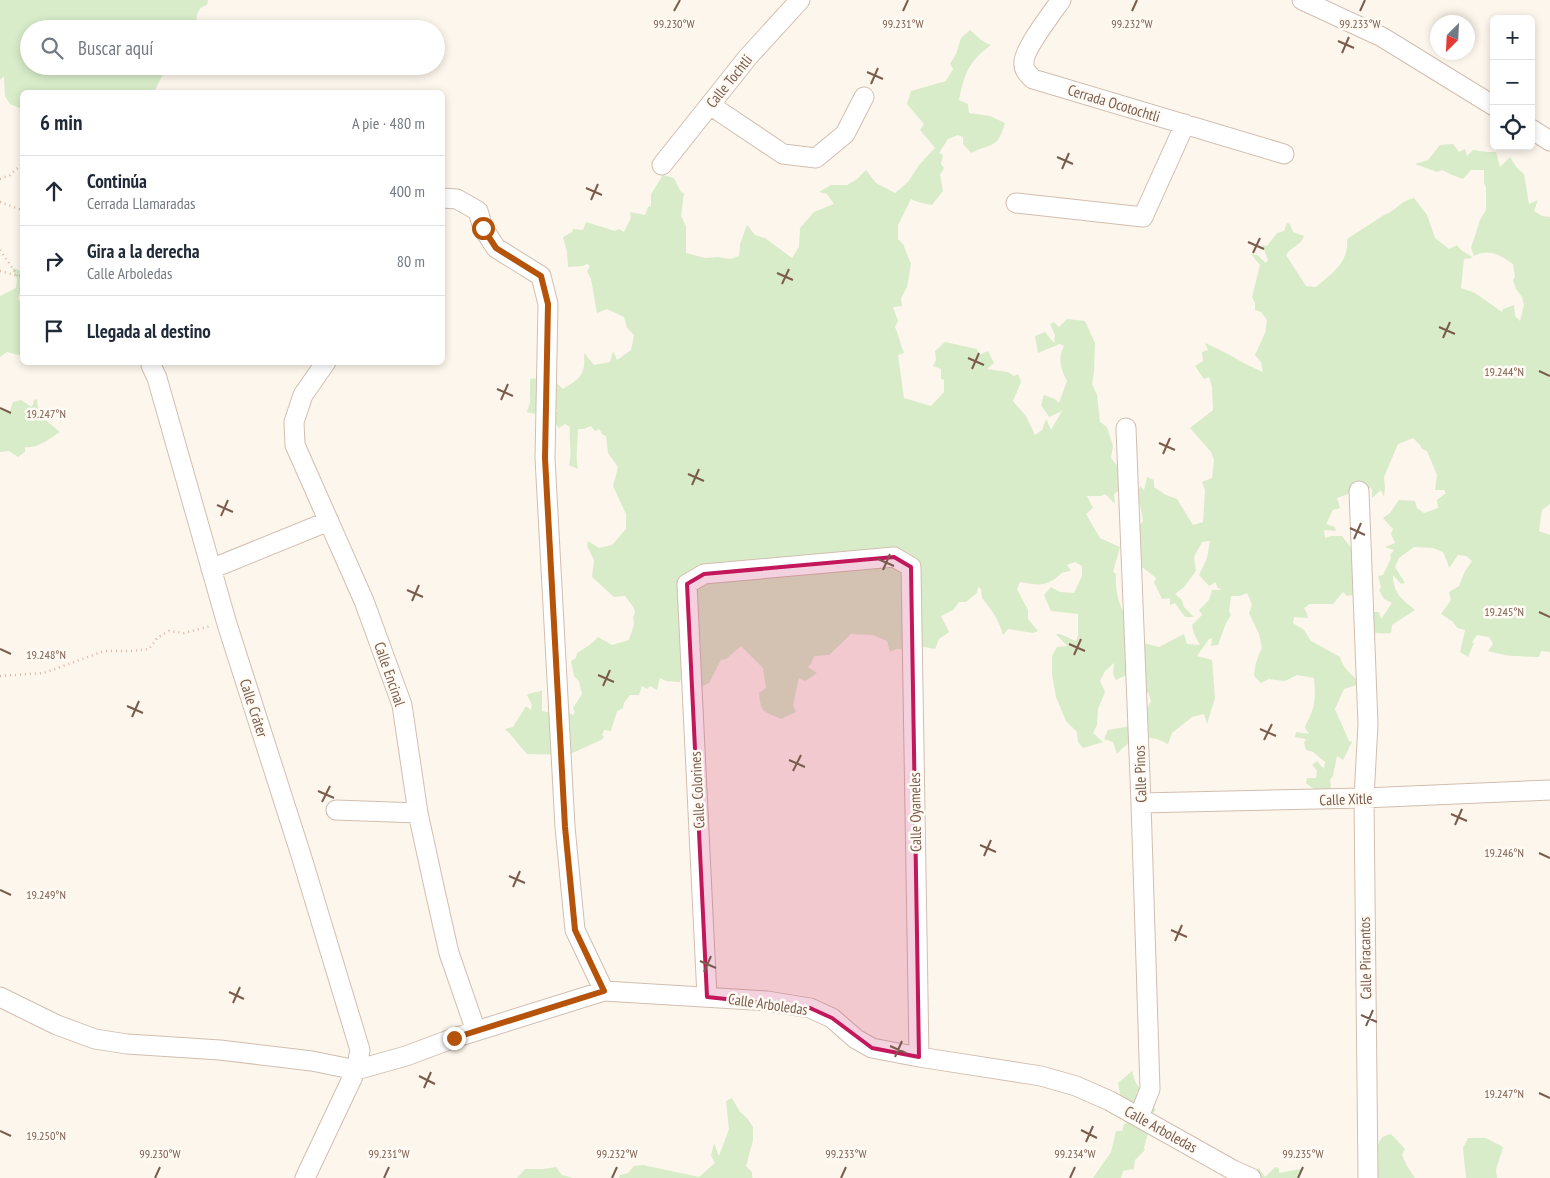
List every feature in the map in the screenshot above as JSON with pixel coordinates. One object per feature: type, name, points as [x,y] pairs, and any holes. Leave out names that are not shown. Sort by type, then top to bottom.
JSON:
[{"type":"street","name":"Calle Tochtli","points":[[662,165],[748,57],[800,0]]},
{"type":"street","name":"Cerrada Ocotochtli","points":[[1060,0],[1033,41],[1024,61],[1025,71],[1033,79],[1284,154]]},
{"type":"street","points":[[1302,0],[1382,37],[1492,105]]},
{"type":"street","points":[[710,105],[784,154],[816,158],[845,134],[864,97]]},
{"type":"street","points":[[1016,203],[1143,217],[1185,124]]},
{"type":"street","points":[[1535,132],[1550,141]]},
{"type":"street","points":[[445,198],[457,199],[478,211],[483,228],[496,248],[541,276],[548,304],[545,458],[565,827],[575,930],[604,991]]},
{"type":"street","name":"Calle Cráter","points":[[151,365],[157,378],[227,624],[301,855],[360,1050],[356,1070]]},
{"type":"street","name":"Calle Encinal","points":[[324,365],[303,395],[294,422],[295,444],[364,601],[402,705],[418,813],[450,953],[476,1031]]},
{"type":"street","name":"Calle Pinos","points":[[1126,428],[1150,1089],[1139,1117]]},
{"type":"street","name":"Calle Piracantos","points":[[1359,491],[1368,724],[1364,798],[1368,1178]]},
{"type":"street","points":[[211,569],[329,521]]},
{"type":"street","name":"Calle Oyameles","points":[[687,584],[704,574],[894,557],[911,567],[919,1058]]},
{"type":"street","name":"Calle Colorines","points":[[687,584],[707,997]]},
{"type":"street","name":"Calle Xitle","points":[[1141,804],[1364,798],[1550,790]]},
{"type":"street","points":[[336,810],[418,813]]},
{"type":"street","name":"Calle Arboledas","points":[[356,1070],[406,1056],[454,1038],[604,991],[767,1001],[810,1008],[832,1018],[856,1039],[872,1048],[919,1058],[1041,1076],[1076,1086],[1110,1101],[1233,1170],[1251,1178]]},
{"type":"street","points":[[0,997],[58,1025],[94,1039],[127,1044],[220,1050],[303,1060],[356,1070],[305,1178]]},
{"type":"path","points":[[0,179],[10,176],[20,166]]},
{"type":"path","points":[[0,202],[20,209]]},
{"type":"path","points":[[0,250],[18,276]]},
{"type":"path","points":[[0,271],[18,276]]},
{"type":"path","points":[[0,676],[44,673],[104,651],[149,649],[157,638],[169,631],[184,633],[204,626],[227,624]]},
{"type":"highlighted area","points":[[894,557],[911,567],[919,1057],[872,1048],[832,1018],[810,1008],[707,997],[687,584],[704,574]]},
{"type":"green space","points":[[0,0],[208,0],[207,5],[200,9],[197,20],[20,20],[20,75],[162,75],[155,90],[20,90],[20,108],[10,104],[5,96],[4,76],[0,80]]},
{"type":"green space","points":[[970,30],[982,41],[991,45],[977,57],[969,69],[959,100],[968,104],[969,113],[990,116],[1005,123],[997,141],[971,153],[963,144],[963,137],[958,135],[948,139],[939,153],[943,155],[941,164],[944,168],[940,175],[943,191],[932,205],[911,199],[898,225],[898,239],[903,244],[911,264],[907,287],[901,298],[902,306],[893,307],[898,321],[895,327],[904,353],[898,355],[904,398],[931,406],[944,392],[944,380],[941,379],[941,369],[933,366],[936,360],[935,351],[945,342],[977,349],[979,355],[988,351],[994,363],[987,369],[1008,372],[1014,376],[1018,374],[1021,382],[1013,401],[1026,416],[1035,435],[1042,430],[1046,419],[1051,430],[1062,411],[1049,417],[1041,405],[1044,395],[1055,399],[1059,403],[1067,381],[1061,364],[1064,346],[1060,344],[1038,353],[1035,336],[1045,332],[1054,343],[1055,335],[1050,324],[1054,322],[1059,327],[1067,319],[1085,321],[1095,343],[1092,384],[1097,395],[1100,422],[1107,427],[1113,446],[1111,458],[1126,477],[1128,484],[1114,494],[1115,504],[1105,494],[1101,496],[1087,496],[1093,508],[1086,514],[1100,538],[1120,547],[1113,572],[1116,574],[1118,599],[1126,617],[1144,643],[1159,647],[1184,634],[1187,644],[1200,645],[1192,625],[1202,615],[1199,610],[1209,600],[1212,590],[1221,590],[1217,587],[1216,582],[1209,586],[1199,575],[1207,558],[1210,541],[1202,542],[1194,557],[1196,571],[1184,587],[1175,594],[1182,600],[1184,607],[1194,617],[1185,617],[1175,603],[1170,605],[1170,598],[1162,599],[1154,582],[1156,578],[1142,567],[1138,528],[1143,521],[1137,497],[1140,486],[1144,490],[1147,477],[1154,480],[1154,487],[1166,495],[1177,499],[1193,525],[1203,522],[1205,490],[1202,482],[1212,478],[1214,460],[1211,452],[1190,428],[1213,410],[1212,387],[1209,377],[1204,379],[1195,366],[1203,361],[1202,352],[1208,350],[1205,343],[1263,372],[1261,362],[1255,355],[1265,333],[1267,320],[1261,312],[1255,310],[1255,303],[1252,297],[1260,265],[1251,254],[1257,255],[1266,263],[1268,260],[1262,245],[1267,246],[1277,233],[1284,231],[1287,223],[1290,224],[1293,232],[1304,236],[1301,242],[1286,255],[1306,286],[1316,287],[1342,261],[1347,247],[1347,239],[1409,199],[1414,198],[1427,215],[1435,238],[1449,249],[1457,245],[1473,258],[1464,259],[1461,288],[1475,293],[1502,312],[1503,309],[1514,305],[1515,316],[1520,321],[1524,305],[1513,280],[1515,277],[1513,264],[1499,255],[1490,253],[1474,256],[1471,248],[1480,220],[1486,210],[1484,170],[1471,170],[1463,179],[1442,170],[1437,172],[1415,164],[1428,160],[1440,145],[1453,144],[1459,152],[1465,149],[1467,156],[1473,150],[1496,152],[1500,167],[1510,157],[1517,168],[1524,174],[1529,204],[1538,200],[1534,211],[1542,216],[1550,217],[1550,504],[1542,510],[1539,531],[1550,535],[1550,652],[1541,651],[1539,657],[1513,656],[1488,651],[1493,644],[1489,637],[1477,635],[1472,642],[1474,643],[1468,657],[1460,652],[1465,630],[1457,628],[1453,622],[1441,614],[1451,600],[1449,592],[1459,586],[1465,571],[1472,561],[1466,556],[1458,555],[1449,568],[1443,552],[1433,548],[1414,547],[1399,558],[1395,567],[1405,583],[1401,584],[1393,575],[1393,581],[1402,599],[1415,610],[1392,625],[1391,633],[1370,631],[1360,627],[1353,619],[1362,609],[1369,612],[1379,612],[1381,619],[1392,603],[1384,599],[1379,590],[1381,587],[1378,576],[1383,575],[1391,558],[1390,555],[1394,550],[1385,547],[1395,543],[1391,534],[1393,529],[1383,518],[1390,513],[1399,500],[1415,501],[1417,508],[1424,513],[1438,508],[1437,500],[1446,493],[1444,490],[1435,490],[1437,475],[1427,451],[1422,449],[1413,438],[1398,444],[1384,477],[1384,497],[1381,490],[1372,498],[1372,489],[1368,487],[1337,498],[1340,508],[1333,510],[1326,524],[1335,527],[1336,531],[1324,530],[1325,538],[1342,536],[1352,549],[1358,594],[1347,596],[1343,592],[1333,604],[1310,604],[1304,608],[1308,618],[1294,617],[1293,623],[1304,630],[1311,641],[1340,657],[1346,669],[1360,684],[1344,689],[1335,709],[1349,741],[1352,742],[1343,760],[1337,756],[1333,776],[1330,780],[1331,789],[1318,792],[1306,783],[1307,778],[1316,778],[1317,771],[1312,765],[1317,761],[1324,769],[1325,762],[1313,752],[1306,750],[1304,743],[1306,739],[1295,737],[1296,732],[1309,734],[1305,728],[1314,705],[1314,678],[1297,675],[1285,681],[1269,679],[1261,683],[1254,676],[1256,662],[1262,648],[1259,634],[1249,613],[1252,604],[1247,593],[1240,596],[1231,596],[1229,611],[1231,615],[1218,645],[1211,646],[1212,638],[1209,639],[1197,656],[1212,660],[1215,698],[1207,724],[1204,714],[1192,717],[1172,733],[1168,744],[1153,738],[1140,738],[1129,743],[1117,754],[1113,742],[1104,739],[1108,730],[1131,726],[1142,717],[1151,701],[1148,692],[1143,690],[1129,674],[1116,680],[1113,674],[1114,663],[1105,671],[1100,681],[1105,692],[1098,709],[1097,725],[1093,733],[1103,742],[1083,748],[1078,742],[1077,732],[1066,721],[1056,697],[1052,674],[1052,656],[1057,647],[1067,646],[1056,634],[1076,641],[1078,636],[1078,614],[1051,611],[1044,595],[1051,587],[1060,592],[1074,593],[1082,576],[1082,566],[1075,562],[1067,565],[1071,571],[1062,573],[1045,584],[1020,582],[1017,589],[1028,610],[1028,619],[1038,631],[1033,633],[1008,629],[1003,635],[992,611],[982,598],[981,589],[978,587],[977,593],[966,602],[959,602],[953,610],[941,616],[949,632],[939,639],[935,649],[912,645],[890,652],[887,641],[873,635],[851,634],[829,655],[814,656],[808,667],[817,673],[805,681],[799,678],[793,705],[796,712],[781,719],[762,709],[759,693],[766,688],[763,668],[741,646],[726,659],[721,660],[709,683],[700,687],[684,673],[680,682],[666,681],[660,678],[657,690],[650,686],[647,689],[642,686],[639,695],[630,695],[623,708],[617,711],[611,731],[604,730],[602,735],[604,737],[601,740],[568,755],[527,754],[524,751],[505,729],[513,727],[526,706],[531,710],[532,705],[527,695],[542,690],[542,711],[562,715],[568,712],[573,715],[575,712],[573,708],[582,694],[579,681],[574,676],[571,661],[576,658],[577,653],[598,637],[612,645],[629,640],[635,613],[634,608],[625,596],[614,597],[592,577],[594,560],[587,546],[588,541],[599,548],[612,545],[626,529],[626,514],[613,486],[618,467],[608,453],[606,436],[599,429],[595,431],[591,426],[578,429],[578,469],[569,465],[570,427],[565,424],[559,428],[550,416],[558,411],[551,406],[536,406],[535,414],[527,412],[530,402],[530,379],[550,377],[563,389],[581,375],[584,366],[584,353],[594,365],[610,362],[613,351],[617,360],[631,350],[634,335],[627,328],[624,317],[607,309],[597,313],[591,279],[587,271],[590,266],[587,264],[568,267],[563,237],[572,232],[573,229],[583,230],[586,222],[615,231],[619,229],[624,232],[631,218],[630,212],[645,215],[648,207],[651,206],[651,194],[663,175],[674,178],[681,192],[684,193],[681,216],[686,226],[686,253],[705,258],[718,257],[730,259],[739,256],[740,244],[747,225],[755,235],[765,238],[792,258],[799,247],[800,228],[814,212],[834,204],[827,194],[819,192],[831,185],[847,185],[866,170],[876,183],[895,193],[908,182],[919,165],[935,148],[920,130],[924,124],[907,104],[911,91],[946,81],[953,69],[950,64],[956,54],[961,38]]},
{"type":"green space","points":[[12,268],[20,270],[20,292],[18,299],[20,302],[20,355],[7,352],[0,357],[0,296],[16,288],[17,279]]},
{"type":"green space","points":[[37,399],[39,413],[45,414],[43,418],[60,432],[39,445],[25,447],[25,452],[18,457],[9,451],[0,452],[0,409],[10,412],[13,402],[21,400],[32,407],[34,400]]},
{"type":"green space","points":[[1132,1071],[1141,1091],[1136,1092],[1139,1098],[1156,1109],[1143,1126],[1148,1133],[1145,1150],[1135,1160],[1134,1169],[1123,1171],[1121,1178],[1093,1178],[1111,1152],[1116,1131],[1122,1131],[1124,1124],[1130,1121],[1121,1100],[1118,1083]]},
{"type":"green space","points":[[732,1098],[740,1112],[753,1127],[753,1140],[746,1166],[752,1172],[753,1178],[619,1178],[620,1175],[628,1173],[634,1166],[643,1165],[699,1177],[715,1163],[711,1156],[714,1143],[719,1156],[729,1129],[726,1101]]},
{"type":"green space","points":[[1391,1134],[1405,1149],[1402,1155],[1415,1178],[1377,1178],[1375,1171],[1378,1166],[1373,1153],[1382,1137]]},
{"type":"green space","points":[[1468,1138],[1486,1138],[1503,1147],[1496,1170],[1497,1178],[1466,1178],[1463,1148]]},
{"type":"green space","points":[[556,1167],[562,1175],[573,1178],[516,1178],[525,1169]]},
{"type":"green space","points":[[1275,1167],[1279,1168],[1279,1173],[1301,1169],[1298,1178],[1258,1178],[1250,1173],[1259,1168],[1265,1177]]},
{"type":"route","points":[[454,1038],[604,991],[575,930],[565,827],[545,458],[548,304],[541,276],[496,248],[483,228]]}]
